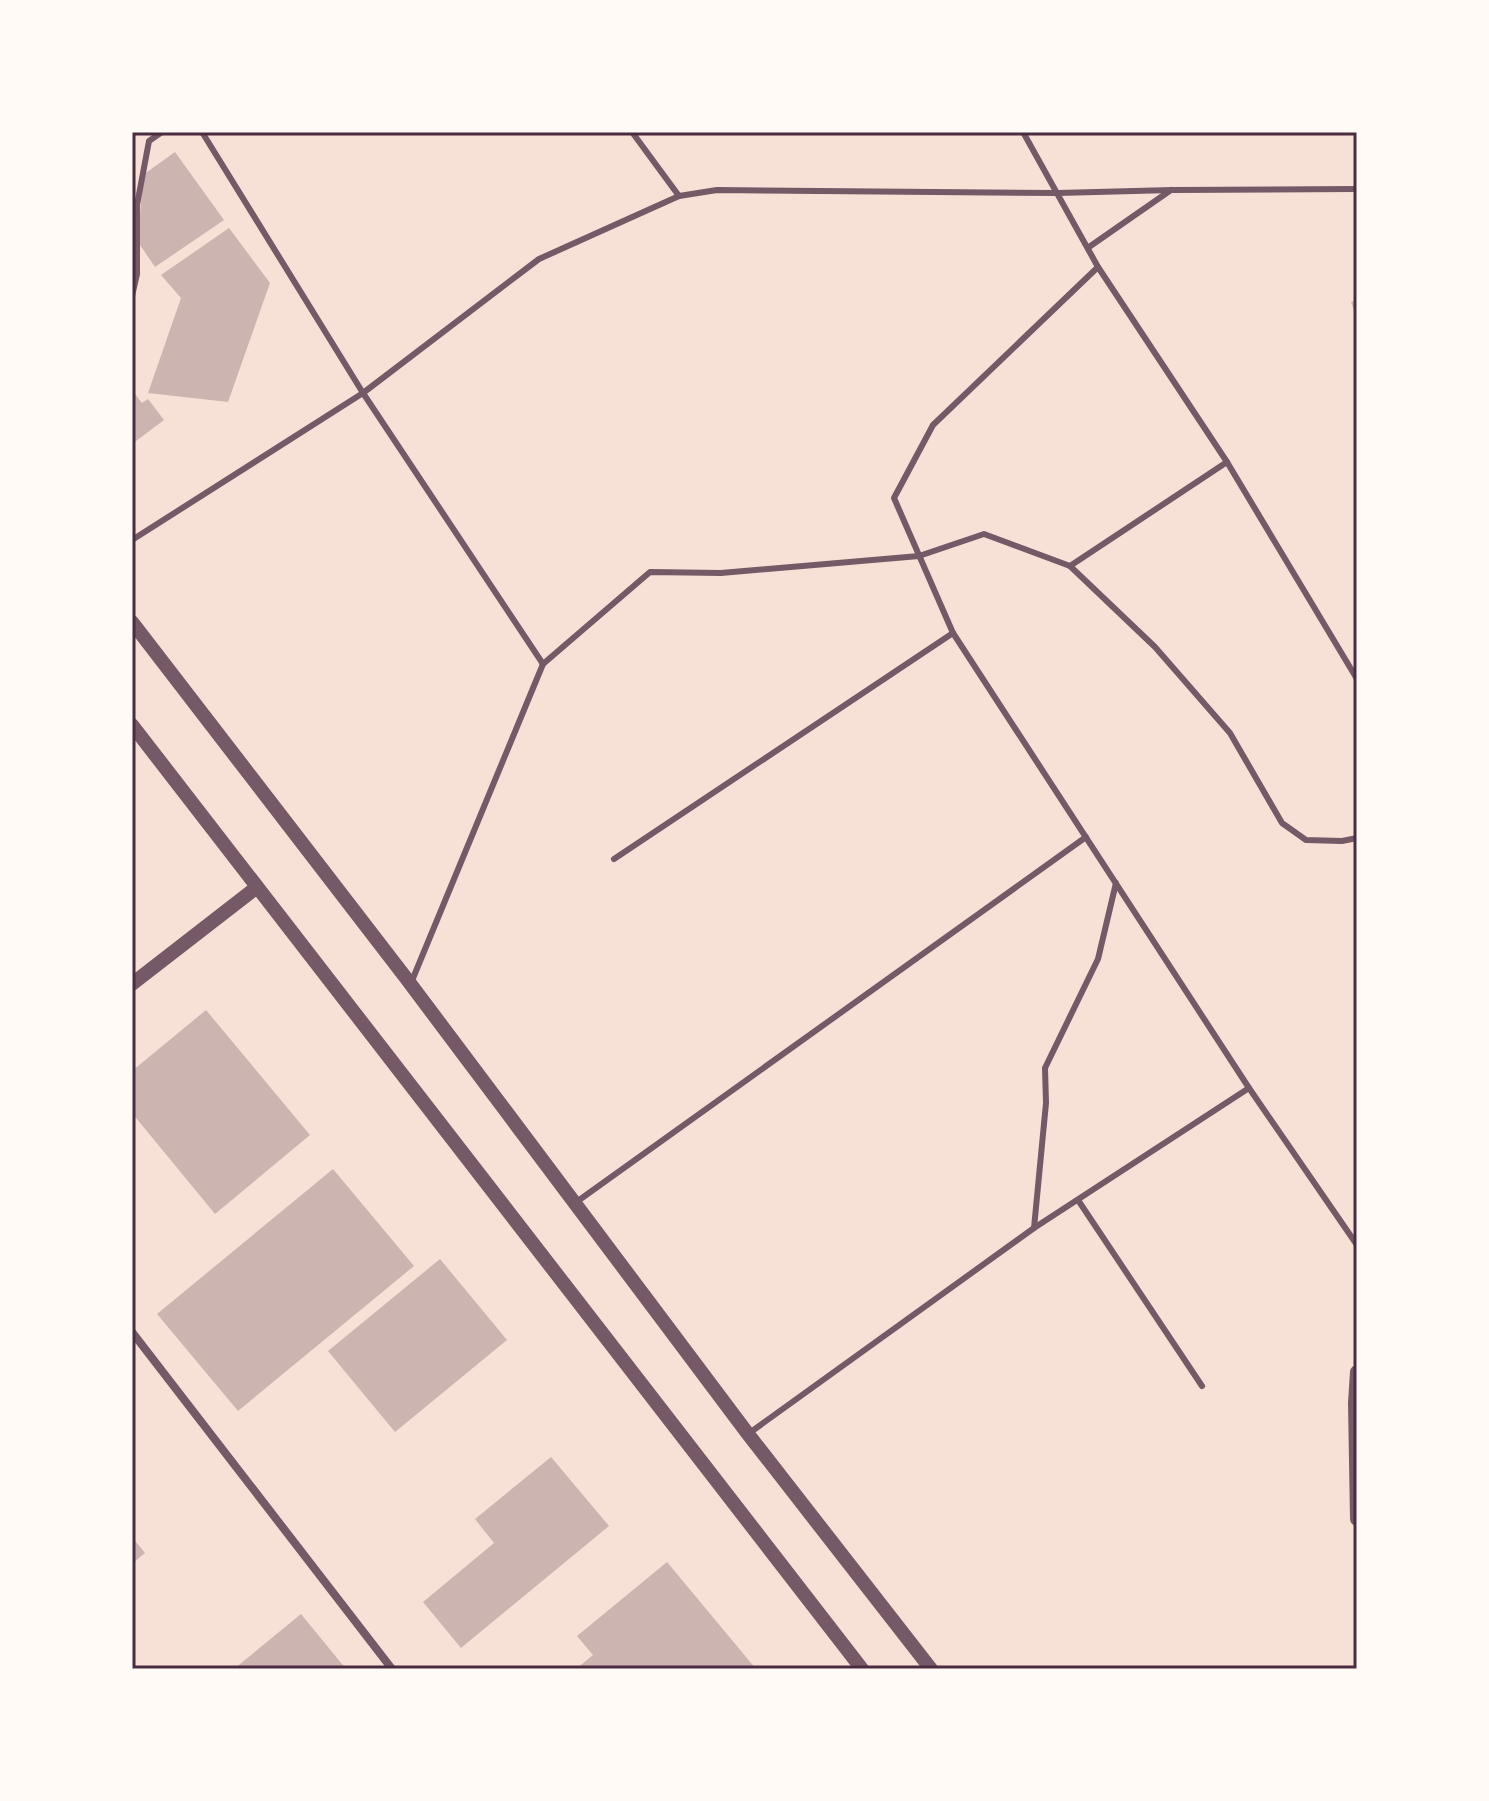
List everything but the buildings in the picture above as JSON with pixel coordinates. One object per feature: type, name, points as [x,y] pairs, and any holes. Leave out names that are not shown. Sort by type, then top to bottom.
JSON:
[{"type":"street","points":[[132,622],[410,984],[748,1434],[931,1669]]},
{"type":"street","points":[[132,725],[862,1669]]},
{"type":"street","points":[[132,984],[257,887]]},
{"type":"street","points":[[132,1332],[392,1669]]},
{"type":"street","points":[[1357,1372],[1357,1519]]},
{"type":"lane","points":[[132,296],[137,274],[137,205],[149,141],[162,132]]},
{"type":"lane","points":[[202,132],[363,393],[543,664]]},
{"type":"lane","points":[[632,132],[679,196]]},
{"type":"lane","points":[[1023,132],[1098,267],[1227,462],[1357,679]]},
{"type":"lane","points":[[132,540],[363,393],[539,259],[679,196],[717,190],[1058,193],[1357,189]]},
{"type":"lane","points":[[1089,247],[1172,190]]},
{"type":"lane","points":[[1098,267],[933,425],[894,498],[953,633],[1249,1088],[1357,1245]]},
{"type":"lane","points":[[1070,566],[1227,462]]},
{"type":"lane","points":[[410,984],[543,664],[650,572],[721,573],[919,556],[984,534],[1070,566],[1155,647],[1230,733],[1282,823],[1306,840],[1342,841],[1357,838]]},
{"type":"lane","points":[[614,859],[953,633]]},
{"type":"lane","points":[[575,1204],[1086,837]]},
{"type":"lane","points":[[1034,1228],[1046,1103],[1045,1068],[1098,959],[1116,883]]},
{"type":"lane","points":[[748,1434],[1034,1228],[1249,1088]]},
{"type":"lane","points":[[1078,1200],[1202,1386]]}]
